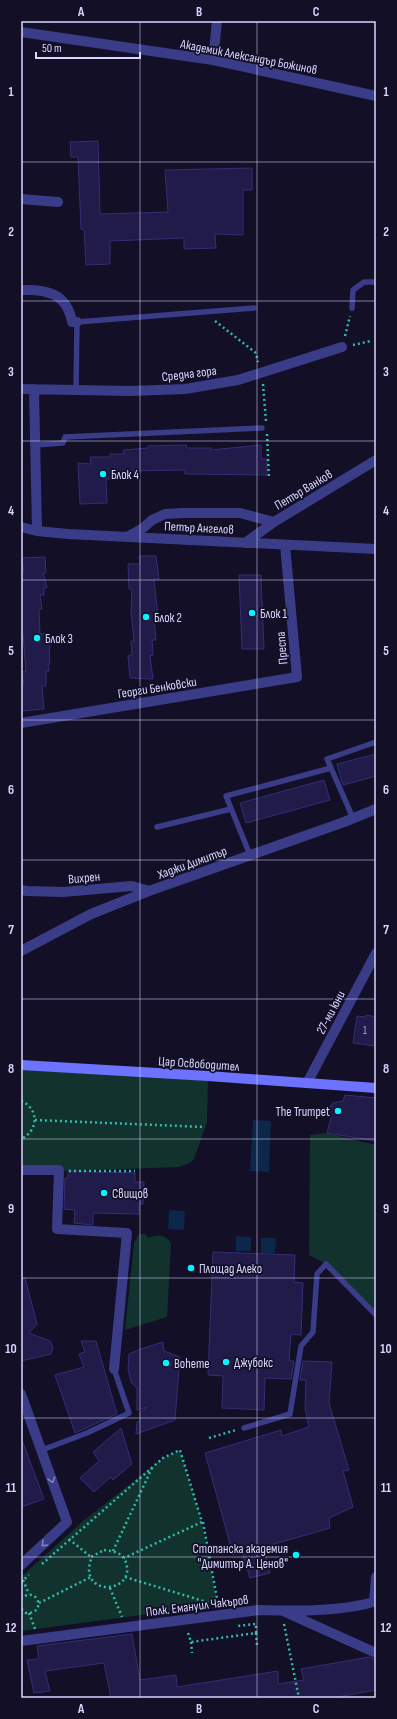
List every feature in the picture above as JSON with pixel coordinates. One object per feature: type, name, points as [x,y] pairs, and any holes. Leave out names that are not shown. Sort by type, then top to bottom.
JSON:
[{"type":"street","points":[[213,60],[218,21]]},
{"type":"street","name":"Академик Александър Божинов","points":[[21,32],[213,60],[376,96]]},
{"type":"street","points":[[21,199],[58,202]]},
{"type":"street","points":[[21,290],[39,289],[58,296],[70,311],[72,322],[77,322]]},
{"type":"street","name":"Средна гора","points":[[21,389],[130,391],[185,389],[238,380],[342,347]]},
{"type":"street","points":[[34,389],[37,531]]},
{"type":"street","name":"Петър Ванков","points":[[245,543],[274,522],[376,460]]},
{"type":"street","points":[[127,537],[143,528],[152,520],[166,514],[240,512],[274,522]]},
{"type":"street","name":"Петър Ангелов","points":[[21,527],[37,531],[127,537],[376,549]]},
{"type":"street","name":"Преспа","points":[[285,545],[297,677]]},
{"type":"street","name":"Георги Бенковски","points":[[21,723],[297,677]]},
{"type":"street","name":"Хаджи Димитър","points":[[21,951],[91,914],[149,891],[353,818],[376,808]]},
{"type":"street","name":"Вихрен","points":[[21,890],[63,892],[132,886],[149,891]]},
{"type":"street","name":"27-ми юни","points":[[307,1083],[376,953]]},
{"type":"street","name":"Цар Освободител","points":[[21,1065],[201,1075],[376,1088]]},
{"type":"street","points":[[21,1170],[59,1170],[57,1229],[127,1233],[114,1368]]},
{"type":"street","points":[[21,1394],[67,1522],[21,1564]]},
{"type":"street","points":[[375,1602],[376,1577]]},
{"type":"street","name":"Полк. Емануил Чакъров","points":[[21,1641],[259,1610],[355,1607],[375,1602]]},
{"type":"street","points":[[281,1610],[376,1653]]},
{"type":"lane","points":[[352,308],[353,290],[364,282],[376,282]]},
{"type":"lane","points":[[76,390],[77,322],[254,308]]},
{"type":"lane","points":[[35,445],[63,443],[65,437],[262,428]]},
{"type":"lane","points":[[353,818],[328,759],[376,742]]},
{"type":"lane","points":[[250,855],[226,796],[331,768]]},
{"type":"lane","points":[[157,827],[231,809]]},
{"type":"lane","points":[[244,1428],[290,1414],[301,1346],[313,1332],[317,1274],[326,1264],[376,1315]]},
{"type":"lane","points":[[42,1450],[87,1433],[129,1413],[114,1368]]},
{"type":"path","points":[[352,308],[342,347],[371,341]]},
{"type":"path","points":[[204,312],[256,353],[259,367]]},
{"type":"path","points":[[262,380],[265,394],[266,420]]},
{"type":"path","points":[[267,434],[269,479]]},
{"type":"path","points":[[21,1101],[31,1107],[35,1120],[31,1132],[21,1139]]},
{"type":"path","points":[[35,1120],[205,1127]]},
{"type":"path","points":[[75,1171],[135,1171]]},
{"type":"path","points":[[209,1438],[244,1428]]},
{"type":"path","points":[[40,1565],[153,1466],[163,1458],[180,1450],[202,1522],[218,1605],[125,1577]]},
{"type":"path","points":[[113,1550],[153,1466]]},
{"type":"path","points":[[124,1558],[202,1522]]},
{"type":"path","points":[[69,1539],[92,1557]]},
{"type":"path","points":[[104,1550],[113,1550],[124,1558],[127,1568],[125,1577],[119,1585],[110,1588],[102,1587],[96,1584],[91,1577],[89,1570],[92,1557],[104,1550]]},
{"type":"path","points":[[28,1594],[22,1581],[34,1570]]},
{"type":"path","points":[[39,1602],[91,1577]]},
{"type":"path","points":[[110,1588],[122,1617]]},
{"type":"path","points":[[21,1599],[28,1594],[34,1595],[39,1602],[38,1609],[33,1613],[26,1613],[21,1608]]},
{"type":"path","points":[[281,1610],[300,1698]]},
{"type":"path","points":[[256,1624],[257,1645]]},
{"type":"path","points":[[188,1632],[192,1653]]},
{"type":"path","points":[[190,1642],[256,1633]]},
{"type":"green space","points":[[21,1069],[208,1076],[207,1122],[194,1159],[190,1163],[179,1167],[69,1171],[21,1168]]},
{"type":"green space","points":[[327,1133],[376,1144],[376,1314],[326,1264],[309,1255],[310,1135]]},
{"type":"green space","points":[[139,1234],[145,1234],[148,1238],[158,1235],[163,1236],[171,1243],[167,1317],[125,1330],[134,1243]]},
{"type":"green space","points":[[180,1450],[202,1522],[218,1605],[21,1631],[21,1577],[82,1522],[163,1458]]},
{"type":"water","points":[[253,1120],[271,1121],[269,1172],[250,1171]]},
{"type":"water","points":[[169,1210],[185,1211],[184,1230],[168,1229]]},
{"type":"water","points":[[236,1236],[251,1237],[251,1251],[236,1251]]},
{"type":"water","points":[[261,1238],[276,1238],[275,1253],[261,1253]]},
{"type":"building","points":[[98,141],[100,214],[168,212],[165,170],[252,168],[252,190],[243,190],[243,235],[215,234],[216,248],[184,249],[184,238],[110,241],[110,264],[86,265],[84,230],[81,229],[78,157],[71,157],[70,142]]},
{"type":"building","name":"Блок 4","points":[[186,445],[187,448],[211,448],[211,450],[261,445],[261,459],[267,459],[267,475],[185,474],[185,470],[126,471],[127,475],[110,476],[111,479],[106,479],[107,503],[80,504],[78,463],[91,464],[90,457],[110,457],[110,454],[124,454],[123,450],[148,448],[148,446]]},
{"type":"building","name":"Блок 2","points":[[139,556],[156,556],[159,579],[154,579],[158,617],[154,618],[156,640],[152,640],[153,655],[150,656],[153,679],[130,678],[128,656],[132,655],[131,641],[134,641],[131,611],[132,589],[129,589],[128,564],[140,564]]},
{"type":"building","name":"Блок 3","points":[[45,557],[46,573],[43,573],[47,588],[44,588],[44,595],[40,595],[42,609],[39,610],[40,634],[48,633],[50,664],[48,664],[49,671],[46,671],[46,686],[42,686],[44,709],[22,711],[21,687],[24,685],[22,672],[26,671],[23,634],[21,634],[21,573],[24,573],[22,558]]},
{"type":"building","name":"Блок 1","points":[[239,575],[261,575],[264,649],[242,649]]},
{"type":"building","points":[[376,754],[376,776],[343,785],[337,764]]},
{"type":"building","points":[[324,780],[330,800],[246,823],[240,803]]},
{"type":"building","points":[[366,1015],[376,1017],[376,1046],[353,1043],[357,1016],[366,1017]]},
{"type":"building","points":[[345,1095],[376,1098],[376,1141],[327,1133],[331,1118],[328,1110],[333,1103],[343,1101]]},
{"type":"building","points":[[68,1171],[135,1173],[135,1182],[144,1182],[143,1204],[139,1204],[139,1214],[93,1213],[93,1225],[74,1223],[75,1210],[64,1209],[65,1178],[68,1178]]},
{"type":"building","points":[[213,1252],[295,1255],[294,1282],[303,1283],[301,1335],[291,1334],[289,1361],[294,1361],[291,1379],[265,1378],[264,1410],[222,1408],[223,1376],[208,1375]]},
{"type":"building","points":[[25,1278],[37,1324],[29,1333],[50,1341],[53,1347],[51,1354],[21,1361],[21,1279]]},
{"type":"building","points":[[81,1341],[96,1341],[117,1414],[75,1433],[55,1375],[84,1367],[79,1354],[85,1352]]},
{"type":"building","points":[[163,1342],[164,1351],[180,1357],[175,1420],[136,1434],[137,1422],[141,1420],[139,1413],[147,1407],[137,1410],[137,1388],[131,1382],[128,1369],[129,1354]]},
{"type":"building","points":[[303,1361],[332,1362],[329,1403],[349,1470],[343,1471],[353,1507],[329,1518],[330,1528],[264,1547],[270,1573],[250,1578],[242,1552],[233,1555],[205,1453],[281,1430],[282,1436],[309,1427],[305,1408],[306,1380],[300,1380]]},
{"type":"building","points":[[121,1428],[132,1464],[113,1480],[111,1477],[94,1492],[80,1478],[99,1461],[93,1452]]},
{"type":"building","points":[[21,1440],[44,1499],[21,1507]]},
{"type":"building","points":[[132,1634],[140,1680],[176,1675],[177,1687],[278,1671],[278,1684],[304,1680],[301,1669],[369,1657],[374,1659],[376,1667],[376,1690],[332,1698],[111,1698],[104,1663],[45,1671],[50,1691],[34,1693],[27,1660],[39,1659],[37,1646]]},
{"type":"place","name":"Блок 4","points":[[103,474]]},
{"type":"place","name":"Блок 1","points":[[252,613]]},
{"type":"place","name":"Блок 2","points":[[146,617]]},
{"type":"place","name":"Блок 3","points":[[37,638]]},
{"type":"place","name":"The Trumpet","points":[[338,1111]]},
{"type":"place","name":"Свищов","points":[[104,1193]]},
{"type":"place","name":"Площад Алеко","points":[[191,1268]]},
{"type":"place","name":"Джубокс","points":[[226,1362]]},
{"type":"place","name":"Boheme","points":[[166,1363]]},
{"type":"place","name":"Стопанска академия \"Димитър А. Ценов\"","points":[[296,1555]]}]
